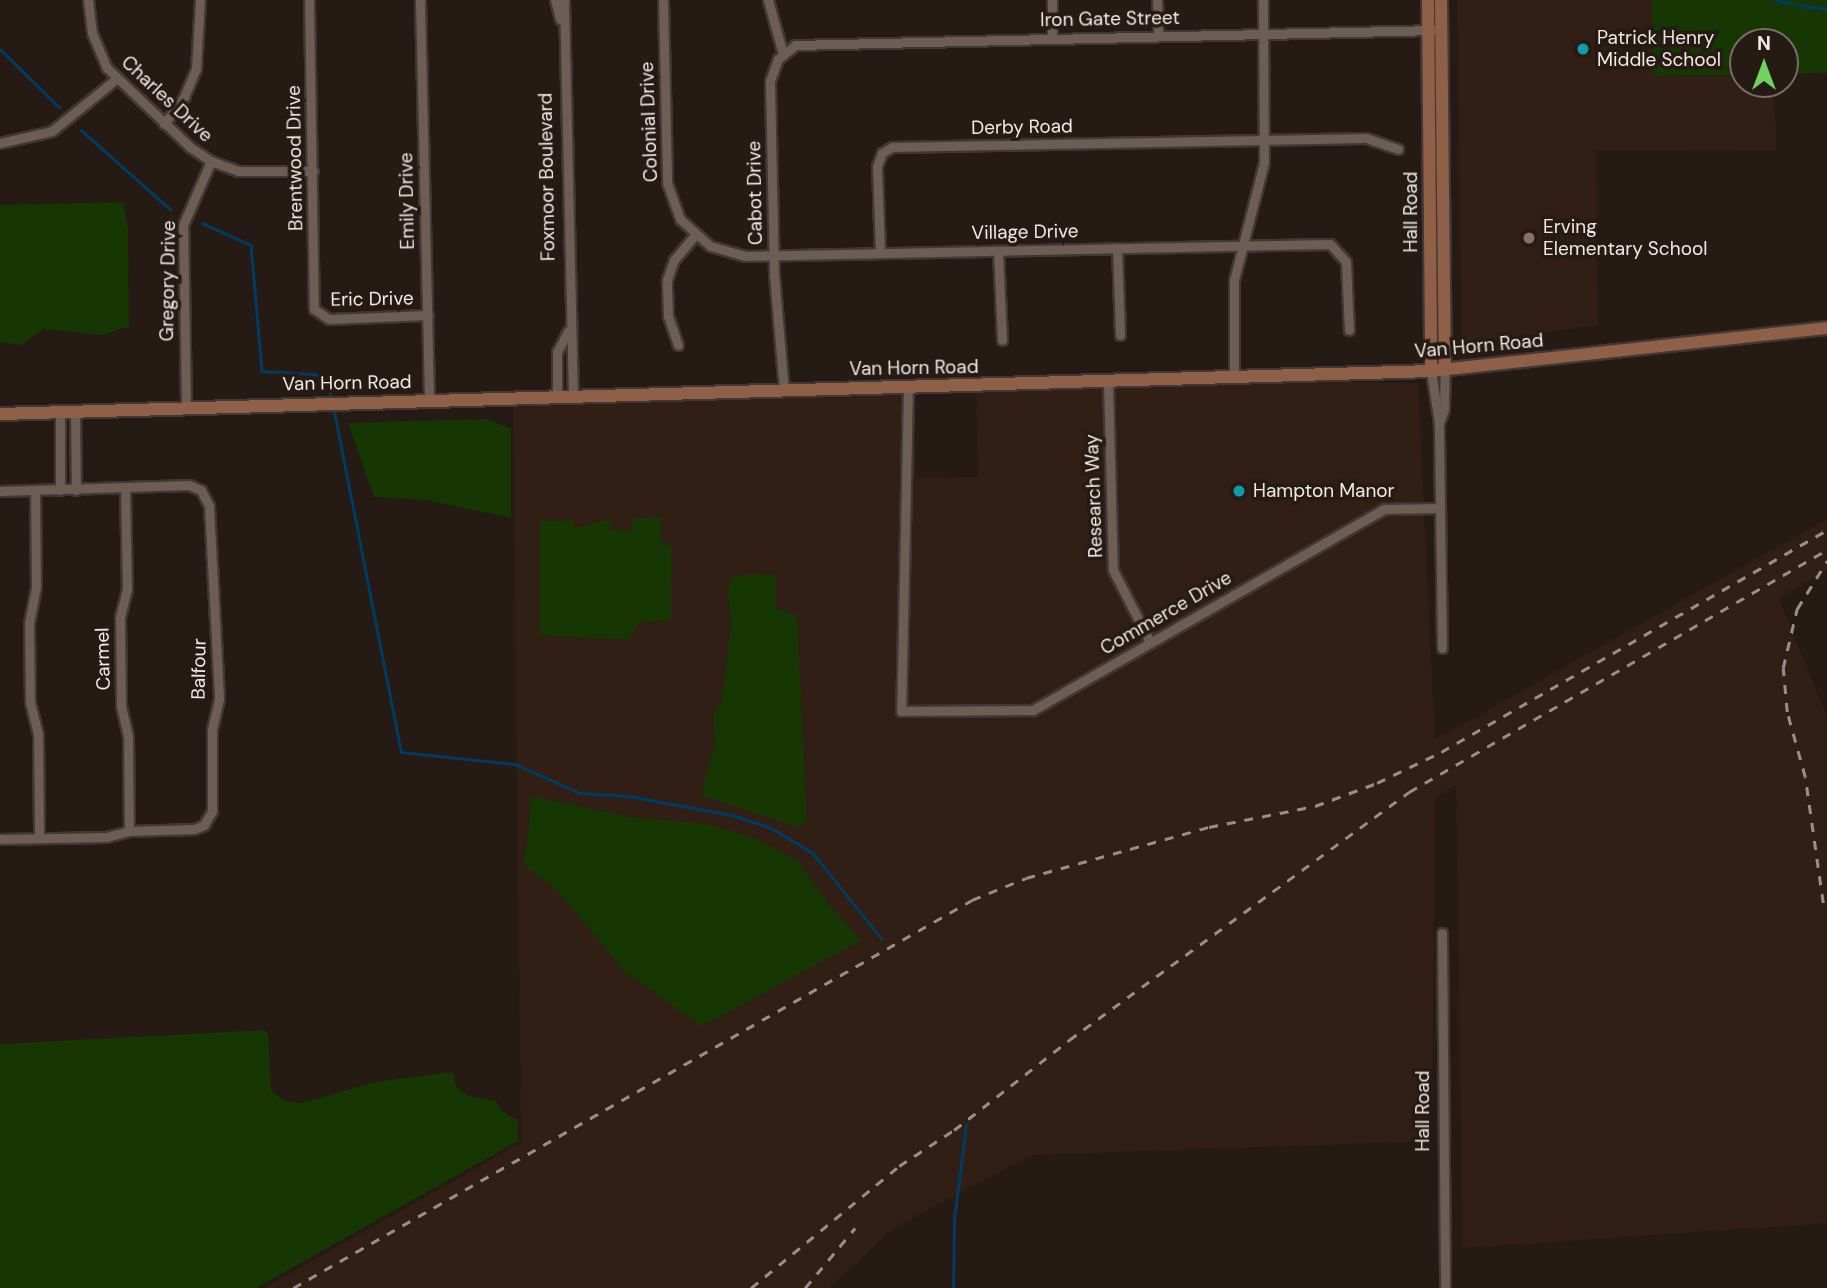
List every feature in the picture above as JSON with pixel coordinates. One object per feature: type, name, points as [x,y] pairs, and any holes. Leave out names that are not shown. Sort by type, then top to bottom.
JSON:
[{"type":"main road","name":"Hall Road","points":[[1428,0],[1435,30]]},
{"type":"main road","name":"Hall Road","points":[[1438,370],[1435,30],[1441,0]]},
{"type":"main road","name":"Van Horn Road","points":[[0,414],[1438,370],[1827,328]]},
{"type":"street","name":"Charles Drive","points":[[88,0],[92,33],[116,79],[164,124],[211,161],[248,172],[313,171]]},
{"type":"street","points":[[164,124],[184,97],[196,69],[200,0]]},
{"type":"street","name":"Brentwood Drive","points":[[309,0],[313,304],[317,314]]},
{"type":"street","name":"Emily Drive","points":[[420,0],[429,400]]},
{"type":"street","name":"Foxmoor Boulevard","points":[[555,0],[561,23]]},
{"type":"street","name":"Foxmoor Boulevard","points":[[564,0],[561,23],[568,329],[573,396]]},
{"type":"street","name":"Colonial Drive","points":[[663,0],[667,183],[676,212],[695,236]]},
{"type":"street","points":[[768,0],[783,54]]},
{"type":"street","points":[[1052,0],[1052,38]]},
{"type":"street","points":[[1157,0],[1158,36]]},
{"type":"street","points":[[1234,378],[1233,289],[1262,180],[1265,139],[1263,0]]},
{"type":"street","name":"Iron Gate Street","points":[[783,54],[805,43],[1435,30]]},
{"type":"street","name":"Cabot Drive","points":[[783,54],[770,81],[774,255],[784,391]]},
{"type":"street","points":[[0,143],[52,131],[116,79]]},
{"type":"street","points":[[1265,139],[1366,138],[1398,149]]},
{"type":"street","name":"Derby Road","points":[[880,253],[877,166],[882,153],[892,147],[1265,139]]},
{"type":"street","name":"Gregory Drive","points":[[186,407],[183,225],[211,161]]},
{"type":"street","points":[[678,345],[668,316],[667,280],[674,260],[695,236]]},
{"type":"street","name":"Village Drive","points":[[695,236],[728,253],[774,255],[1330,244],[1342,252],[1346,268],[1349,330]]},
{"type":"street","points":[[1117,248],[1120,335]]},
{"type":"street","points":[[998,251],[1002,340]]},
{"type":"street","name":"Eric Drive","points":[[317,314],[329,319],[428,316]]},
{"type":"street","name":"Foxmoor Boulevard","points":[[557,397],[557,352],[568,329]]},
{"type":"street","name":"Hall Road","points":[[1438,370],[1444,409],[1439,423],[1442,648]]},
{"type":"street","name":"Research Way","points":[[1108,382],[1113,570],[1150,642]]},
{"type":"street","name":"Commerce Drive","points":[[908,387],[901,711],[1033,710],[1384,509],[1439,508]]},
{"type":"street","points":[[75,412],[76,489]]},
{"type":"street","points":[[60,413],[60,490]]},
{"type":"street","name":"Balfour","points":[[0,491],[189,485],[208,499],[219,687],[212,730],[213,808],[208,821],[194,829],[129,831],[107,837],[0,839]]},
{"type":"street","name":"Carmel","points":[[125,487],[127,589],[120,618],[120,668],[121,706],[128,736],[129,831]]},
{"type":"street","points":[[35,490],[36,587],[29,623],[30,689],[37,734],[39,838]]},
{"type":"street","name":"Hall Road","points":[[1442,933],[1445,1288]]},
{"type":"shaded area","name":"Erving Elementary School","points":[[1457,0],[1652,0],[1653,76],[1729,75],[1729,98],[1774,98],[1777,151],[1596,150],[1598,325],[1462,344]]},
{"type":"shaded area","points":[[1320,382],[1418,383],[1435,740],[1827,519],[1827,570],[1779,598],[1827,717],[1827,1223],[1463,1248],[1456,785],[1435,798],[1432,1141],[1031,1155],[894,1228],[829,1288],[264,1288],[521,1143],[513,407],[914,392],[916,478],[978,477],[976,391]]},
{"type":"green space","points":[[1652,0],[1827,0],[1827,73],[1799,74],[1799,28],[1729,28],[1729,75],[1653,76]]},
{"type":"green space","points":[[123,202],[128,229],[129,326],[102,335],[44,329],[21,345],[0,342],[0,205]]},
{"type":"green space","points":[[486,419],[511,429],[511,518],[427,500],[374,497],[348,423]]},
{"type":"green space","points":[[661,517],[661,539],[672,547],[671,620],[639,622],[629,640],[540,635],[540,521],[573,520],[574,528],[611,519],[611,531],[632,531],[632,519]]},
{"type":"green space","points":[[776,575],[776,608],[797,616],[806,822],[797,827],[701,795],[715,742],[713,713],[722,702],[731,625],[728,587],[732,576]]},
{"type":"green space","points":[[532,796],[629,817],[707,824],[755,838],[799,862],[833,910],[862,940],[702,1026],[624,971],[556,889],[524,865]]},
{"type":"green space","points":[[264,1030],[268,1033],[271,1091],[285,1101],[302,1103],[375,1082],[453,1072],[456,1087],[469,1096],[496,1101],[502,1111],[518,1121],[518,1141],[256,1288],[0,1288],[0,1044]]},
{"type":"waterway","points":[[1776,0],[1790,3]]},
{"type":"waterway","points":[[1795,4],[1827,9]]},
{"type":"waterway","points":[[0,49],[59,107]]},
{"type":"waterway","points":[[81,130],[171,210]]},
{"type":"waterway","points":[[202,223],[251,245],[262,371],[327,375],[331,395]]},
{"type":"waterway","points":[[334,409],[401,752],[515,764],[580,793],[629,796],[732,815],[770,827],[813,853],[882,939]]},
{"type":"waterway","points":[[953,1288],[954,1219],[966,1125]]},
{"type":"railway","points":[[293,1288],[972,900],[1026,878],[1209,827],[1315,806],[1377,783],[1441,752],[1827,530]]},
{"type":"railway","points":[[751,1288],[899,1166],[954,1130],[1069,1040],[1409,792],[1827,550]]},
{"type":"railway","points":[[1823,903],[1805,777],[1787,712],[1783,668],[1797,609],[1827,561]]},
{"type":"railway","points":[[805,1288],[855,1228]]},
{"type":"place","name":"Patrick Henry Middle School","points":[[1583,49]]},
{"type":"place","name":"Erving Elementary School","points":[[1529,238]]},
{"type":"place","name":"Hampton Manor","points":[[1239,491]]}]
